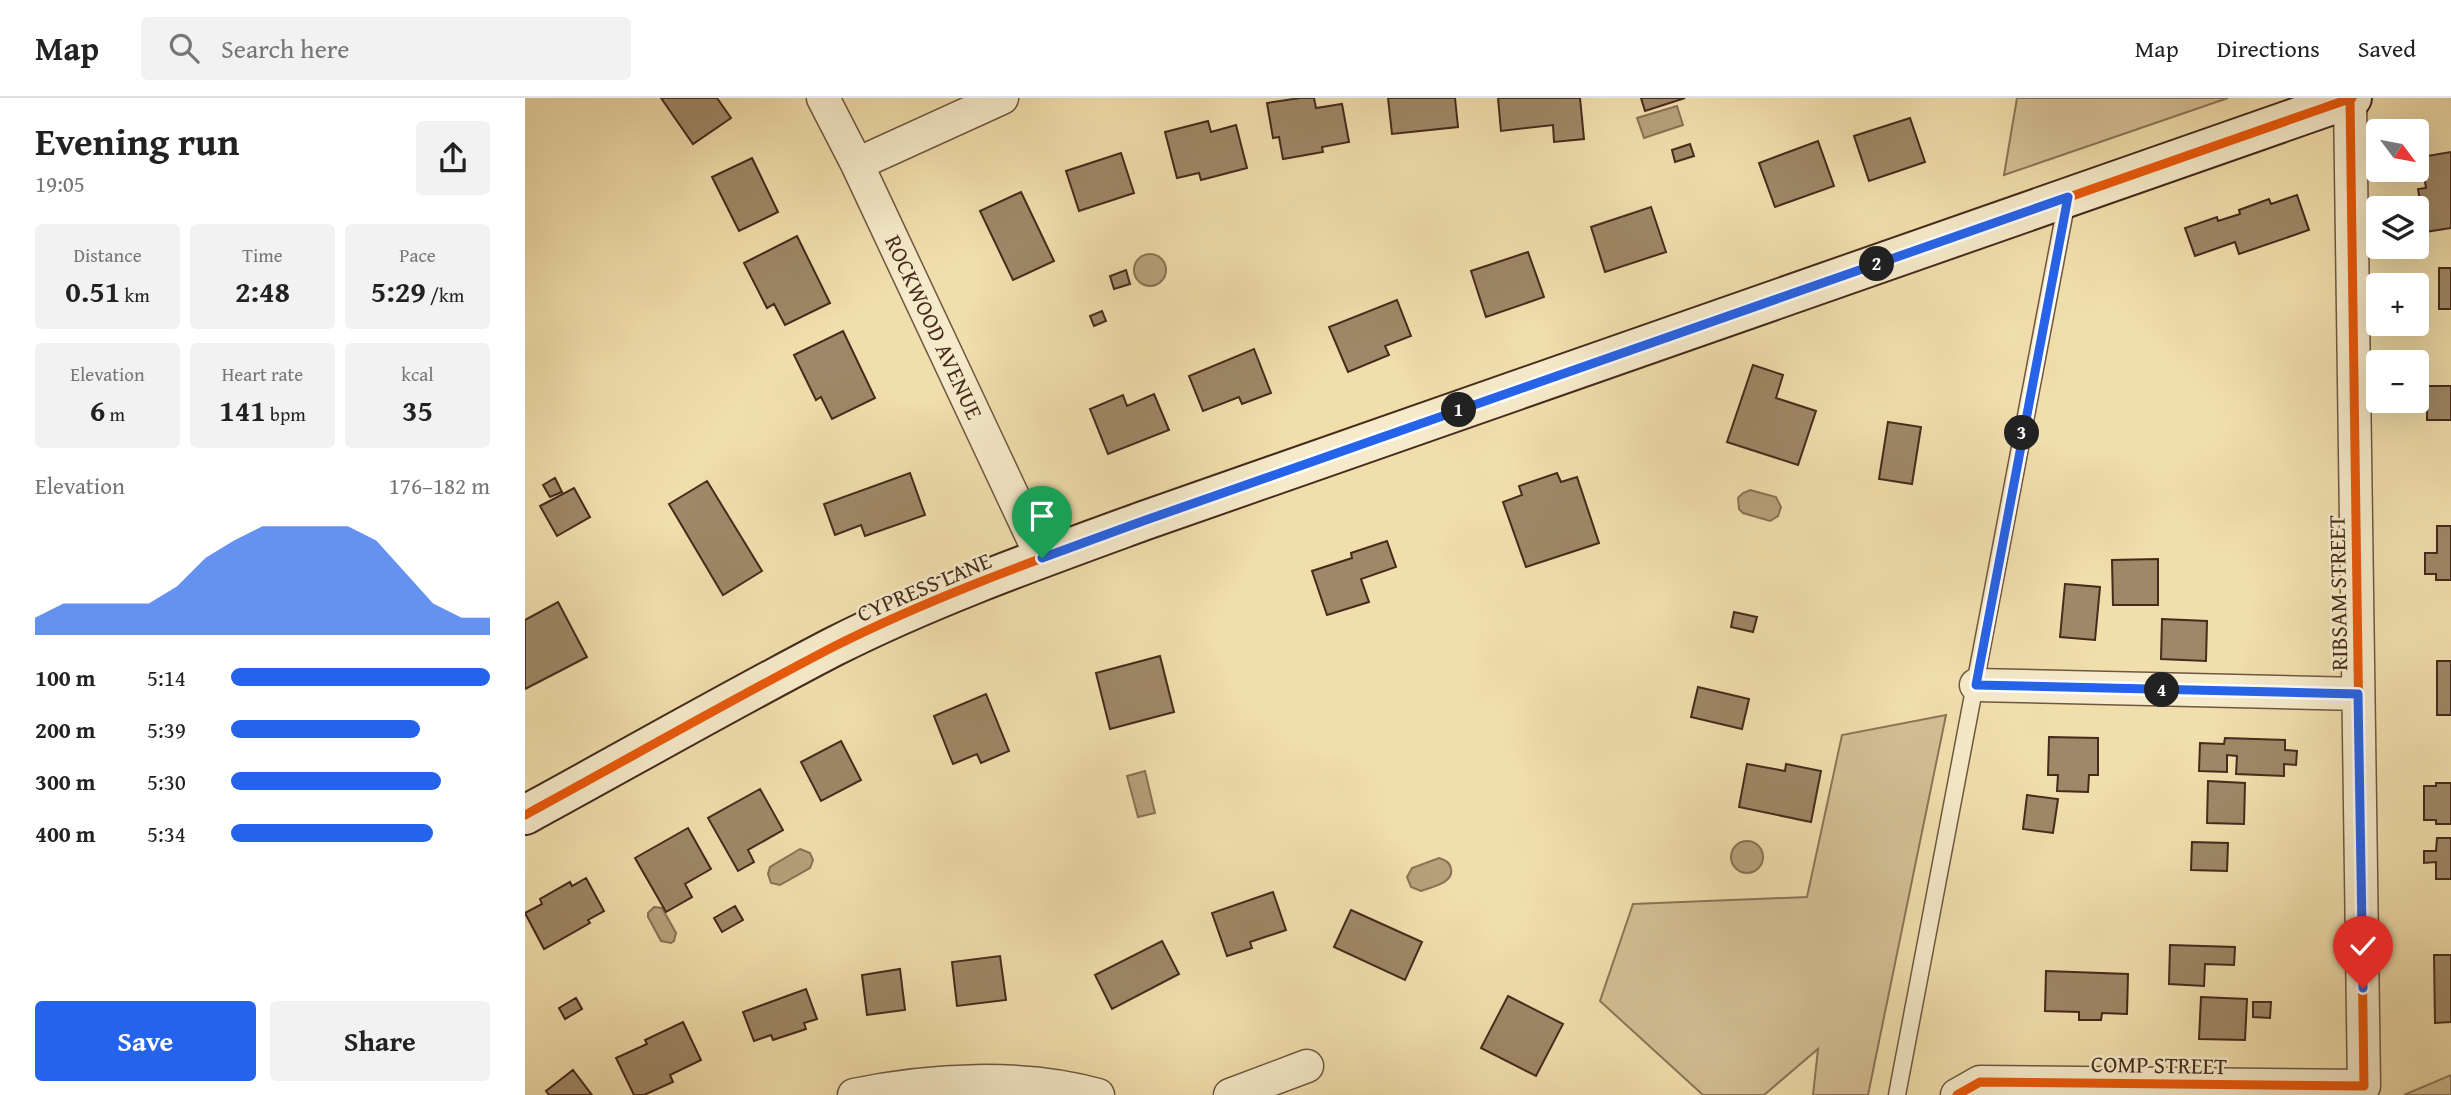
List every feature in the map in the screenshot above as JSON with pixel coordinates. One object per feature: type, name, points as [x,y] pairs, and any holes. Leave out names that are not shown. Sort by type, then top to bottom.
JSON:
[{"type":"street","name":"ROCKWOOD AVENUE","points":[[823,98],[857,164],[1042,558]]},
{"type":"street","points":[[857,164],[1002,98]]},
{"type":"street","name":"CYPRESS LANE","points":[[525,815],[835,646],[1042,558],[2351,98]]},
{"type":"street","name":"RIBSAM STREET","points":[[2351,98],[2364,1086]]},
{"type":"street","points":[[1976,685],[2358,694]]},
{"type":"street","points":[[1230,1095],[1307,1066]]},
{"type":"street","points":[[854,1095],[892,1087],[959,1081],[1026,1083],[1098,1095]]},
{"type":"street","name":"COMP STREET","points":[[1957,1095],[1980,1082],[2364,1086]]},
{"type":"lane","points":[[1897,1095],[2068,197]]},
{"type":"shaded area","points":[[2017,98],[2228,98],[2004,175]]},
{"type":"shaded area","points":[[1677,106],[1683,125],[1644,138],[1637,118]]},
{"type":"shaded area","points":[[1150,254],[1161,259],[1166,270],[1161,281],[1150,286],[1139,281],[1134,270],[1139,259]]},
{"type":"shaded area","points":[[1750,490],[1776,497],[1781,507],[1778,516],[1770,521],[1743,513],[1739,509],[1738,498]]},
{"type":"shaded area","points":[[1946,715],[1868,1095],[1813,1095],[1818,1049],[1764,1095],[1703,1095],[1600,1001],[1633,904],[1807,897],[1842,735]]},
{"type":"shaded area","points":[[1145,771],[1155,813],[1138,817],[1127,776]]},
{"type":"shaded area","points":[[1747,841],[1758,846],[1763,857],[1758,868],[1747,873],[1736,868],[1731,857],[1736,846]]},
{"type":"shaded area","points":[[800,849],[810,853],[813,860],[810,868],[780,885],[771,883],[768,874],[770,867]]},
{"type":"shaded area","points":[[1439,858],[1450,865],[1449,878],[1421,891],[1411,887],[1407,877],[1412,868]]},
{"type":"shaded area","points":[[654,907],[662,908],[676,933],[671,943],[661,941],[648,917]]},
{"type":"shaded area","points":[[2451,1075],[2451,1095],[2404,1095]]},
{"type":"building","points":[[661,98],[717,98],[731,118],[693,144]]},
{"type":"building","points":[[1314,98],[1316,108],[1342,104],[1349,142],[1322,147],[1323,152],[1283,159],[1279,137],[1273,138],[1267,103]]},
{"type":"building","points":[[1388,98],[1455,98],[1458,127],[1392,134]]},
{"type":"building","points":[[1498,98],[1580,98],[1584,139],[1554,142],[1553,125],[1501,131]]},
{"type":"building","points":[[1641,98],[1685,98],[1645,111]]},
{"type":"building","points":[[1910,118],[1925,162],[1869,181],[1854,136]]},
{"type":"building","points":[[1208,121],[1211,132],[1236,125],[1247,168],[1201,180],[1199,173],[1177,178],[1165,132]]},
{"type":"building","points":[[1818,141],[1834,186],[1775,207],[1759,163]]},
{"type":"building","points":[[1690,144],[1694,156],[1675,162],[1672,150]]},
{"type":"building","points":[[2451,152],[2451,228],[2429,231],[2429,196],[2419,196],[2418,189],[2426,188],[2425,182],[2429,182],[2429,156]]},
{"type":"building","points":[[1121,153],[1134,193],[1079,211],[1066,171]]},
{"type":"building","points":[[752,158],[778,212],[739,231],[712,177]]},
{"type":"building","points":[[1021,192],[1054,261],[1013,280],[980,211]]},
{"type":"building","points":[[2297,195],[2309,230],[2239,254],[2235,242],[2195,256],[2185,228],[2217,217],[2218,221],[2240,214],[2239,210],[2269,199],[2271,204]]},
{"type":"building","points":[[1651,207],[1666,252],[1605,272],[1591,227]]},
{"type":"building","points":[[797,236],[830,303],[785,325],[774,304],[767,308],[744,263]]},
{"type":"building","points":[[1528,252],[1544,297],[1486,317],[1471,271]]},
{"type":"building","points":[[2439,268],[2451,268],[2451,309],[2439,309]]},
{"type":"building","points":[[1126,270],[1130,284],[1114,289],[1110,276]]},
{"type":"building","points":[[1397,300],[1411,336],[1385,346],[1389,355],[1348,372],[1329,327]]},
{"type":"building","points":[[1102,311],[1106,321],[1094,326],[1090,316]]},
{"type":"building","points":[[843,331],[875,398],[832,419],[821,397],[816,400],[794,355]]},
{"type":"building","points":[[1254,349],[1271,393],[1242,404],[1239,397],[1203,411],[1189,376]]},
{"type":"building","points":[[1753,365],[1783,375],[1776,398],[1816,411],[1798,465],[1727,442]]},
{"type":"building","points":[[2429,386],[2451,386],[2451,420],[2427,420]]},
{"type":"building","points":[[1154,394],[1169,430],[1108,454],[1090,409],[1123,395],[1127,406]]},
{"type":"building","points":[[1888,422],[1921,427],[1912,484],[1879,479]]},
{"type":"building","points":[[910,473],[925,515],[865,536],[861,525],[835,535],[824,504]]},
{"type":"building","points":[[1557,473],[1561,482],[1577,477],[1599,543],[1526,567],[1503,502],[1522,495],[1519,486]]},
{"type":"building","points":[[555,478],[562,492],[550,497],[543,485]]},
{"type":"building","points":[[707,481],[762,571],[723,595],[669,504]]},
{"type":"building","points":[[574,488],[590,517],[557,536],[540,506]]},
{"type":"building","points":[[2437,526],[2451,526],[2451,580],[2436,580],[2436,574],[2425,574],[2425,553],[2437,553]]},
{"type":"building","points":[[1387,541],[1396,567],[1361,579],[1369,602],[1327,615],[1312,571],[1352,558],[1351,553]]},
{"type":"building","points":[[2158,559],[2158,605],[2113,605],[2112,560]]},
{"type":"building","points":[[2065,584],[2100,587],[2095,640],[2060,637]]},
{"type":"building","points":[[558,602],[587,657],[525,689],[525,620]]},
{"type":"building","points":[[1734,612],[1757,617],[1753,632],[1731,627]]},
{"type":"building","points":[[2162,619],[2207,621],[2206,661],[2161,659]]},
{"type":"building","points":[[1160,656],[1174,712],[1110,729],[1096,673]]},
{"type":"building","points":[[2437,661],[2451,661],[2451,715],[2437,715]]},
{"type":"building","points":[[1698,687],[1749,699],[1742,729],[1691,717]]},
{"type":"building","points":[[986,694],[1009,751],[981,763],[977,754],[953,764],[934,716]]},
{"type":"building","points":[[2049,737],[2098,738],[2098,775],[2089,775],[2088,792],[2057,791],[2058,775],[2048,775]]},
{"type":"building","points":[[2225,738],[2285,740],[2285,750],[2297,751],[2296,765],[2284,764],[2284,776],[2236,774],[2237,756],[2227,755],[2227,772],[2199,771],[2200,743],[2224,744]]},
{"type":"building","points":[[841,741],[861,780],[821,801],[801,762]]},
{"type":"building","points":[[1747,764],[1785,771],[1786,764],[1821,771],[1811,822],[1739,807]]},
{"type":"building","points":[[2208,781],[2245,783],[2244,824],[2207,823]]},
{"type":"building","points":[[2436,783],[2451,783],[2451,824],[2436,824],[2436,820],[2424,820],[2424,786],[2436,786]]},
{"type":"building","points":[[760,789],[783,830],[748,850],[754,862],[738,871],[708,818]]},
{"type":"building","points":[[2027,795],[2058,799],[2053,833],[2023,829]]},
{"type":"building","points":[[688,828],[711,869],[685,884],[692,897],[666,912],[635,858]]},
{"type":"building","points":[[2437,838],[2451,838],[2451,879],[2436,879],[2436,862],[2424,863],[2424,851],[2436,851]]},
{"type":"building","points":[[2192,842],[2228,843],[2227,871],[2191,870]]},
{"type":"building","points":[[586,878],[604,911],[588,920],[590,923],[544,949],[525,913],[542,904],[540,899],[570,882],[572,886]]},
{"type":"building","points":[[1273,892],[1286,930],[1250,942],[1252,948],[1227,956],[1212,913]]},
{"type":"building","points":[[735,906],[743,920],[722,932],[714,918]]},
{"type":"building","points":[[1351,910],[1422,942],[1405,980],[1334,947]]},
{"type":"building","points":[[1162,941],[1179,974],[1112,1009],[1095,975]]},
{"type":"building","points":[[2170,945],[2235,947],[2234,965],[2205,964],[2204,986],[2169,984]]},
{"type":"building","points":[[2434,955],[2451,955],[2451,1022],[2435,1023]]},
{"type":"building","points":[[1000,956],[1006,1000],[957,1006],[952,962]]},
{"type":"building","points":[[900,969],[905,1010],[867,1015],[862,975]]},
{"type":"building","points":[[2046,971],[2128,974],[2127,1014],[2102,1013],[2101,1020],[2079,1020],[2079,1012],[2045,1011]]},
{"type":"building","points":[[806,989],[817,1019],[804,1023],[806,1029],[773,1040],[771,1035],[754,1041],[743,1012]]},
{"type":"building","points":[[1508,996],[1563,1024],[1536,1076],[1481,1048]]},
{"type":"building","points":[[2201,997],[2247,999],[2245,1040],[2199,1039]]},
{"type":"building","points":[[576,998],[582,1009],[565,1019],[559,1008]]},
{"type":"building","points":[[2253,1002],[2271,1002],[2270,1018],[2253,1017]]},
{"type":"building","points":[[683,1022],[701,1060],[670,1075],[673,1082],[644,1095],[634,1095],[616,1058],[647,1044],[645,1040]]},
{"type":"building","points":[[573,1070],[592,1095],[549,1095],[546,1091]]},
{"type":"cycle path","points":[[525,815],[833,647],[986,580],[1143,521],[2352,98]]},
{"type":"cycle path","points":[[1957,1095],[1980,1082],[2364,1086],[2350,99]]},
{"type":"route","points":[[1042,558],[2068,197],[1976,685],[2358,694],[2363,988]]}]
